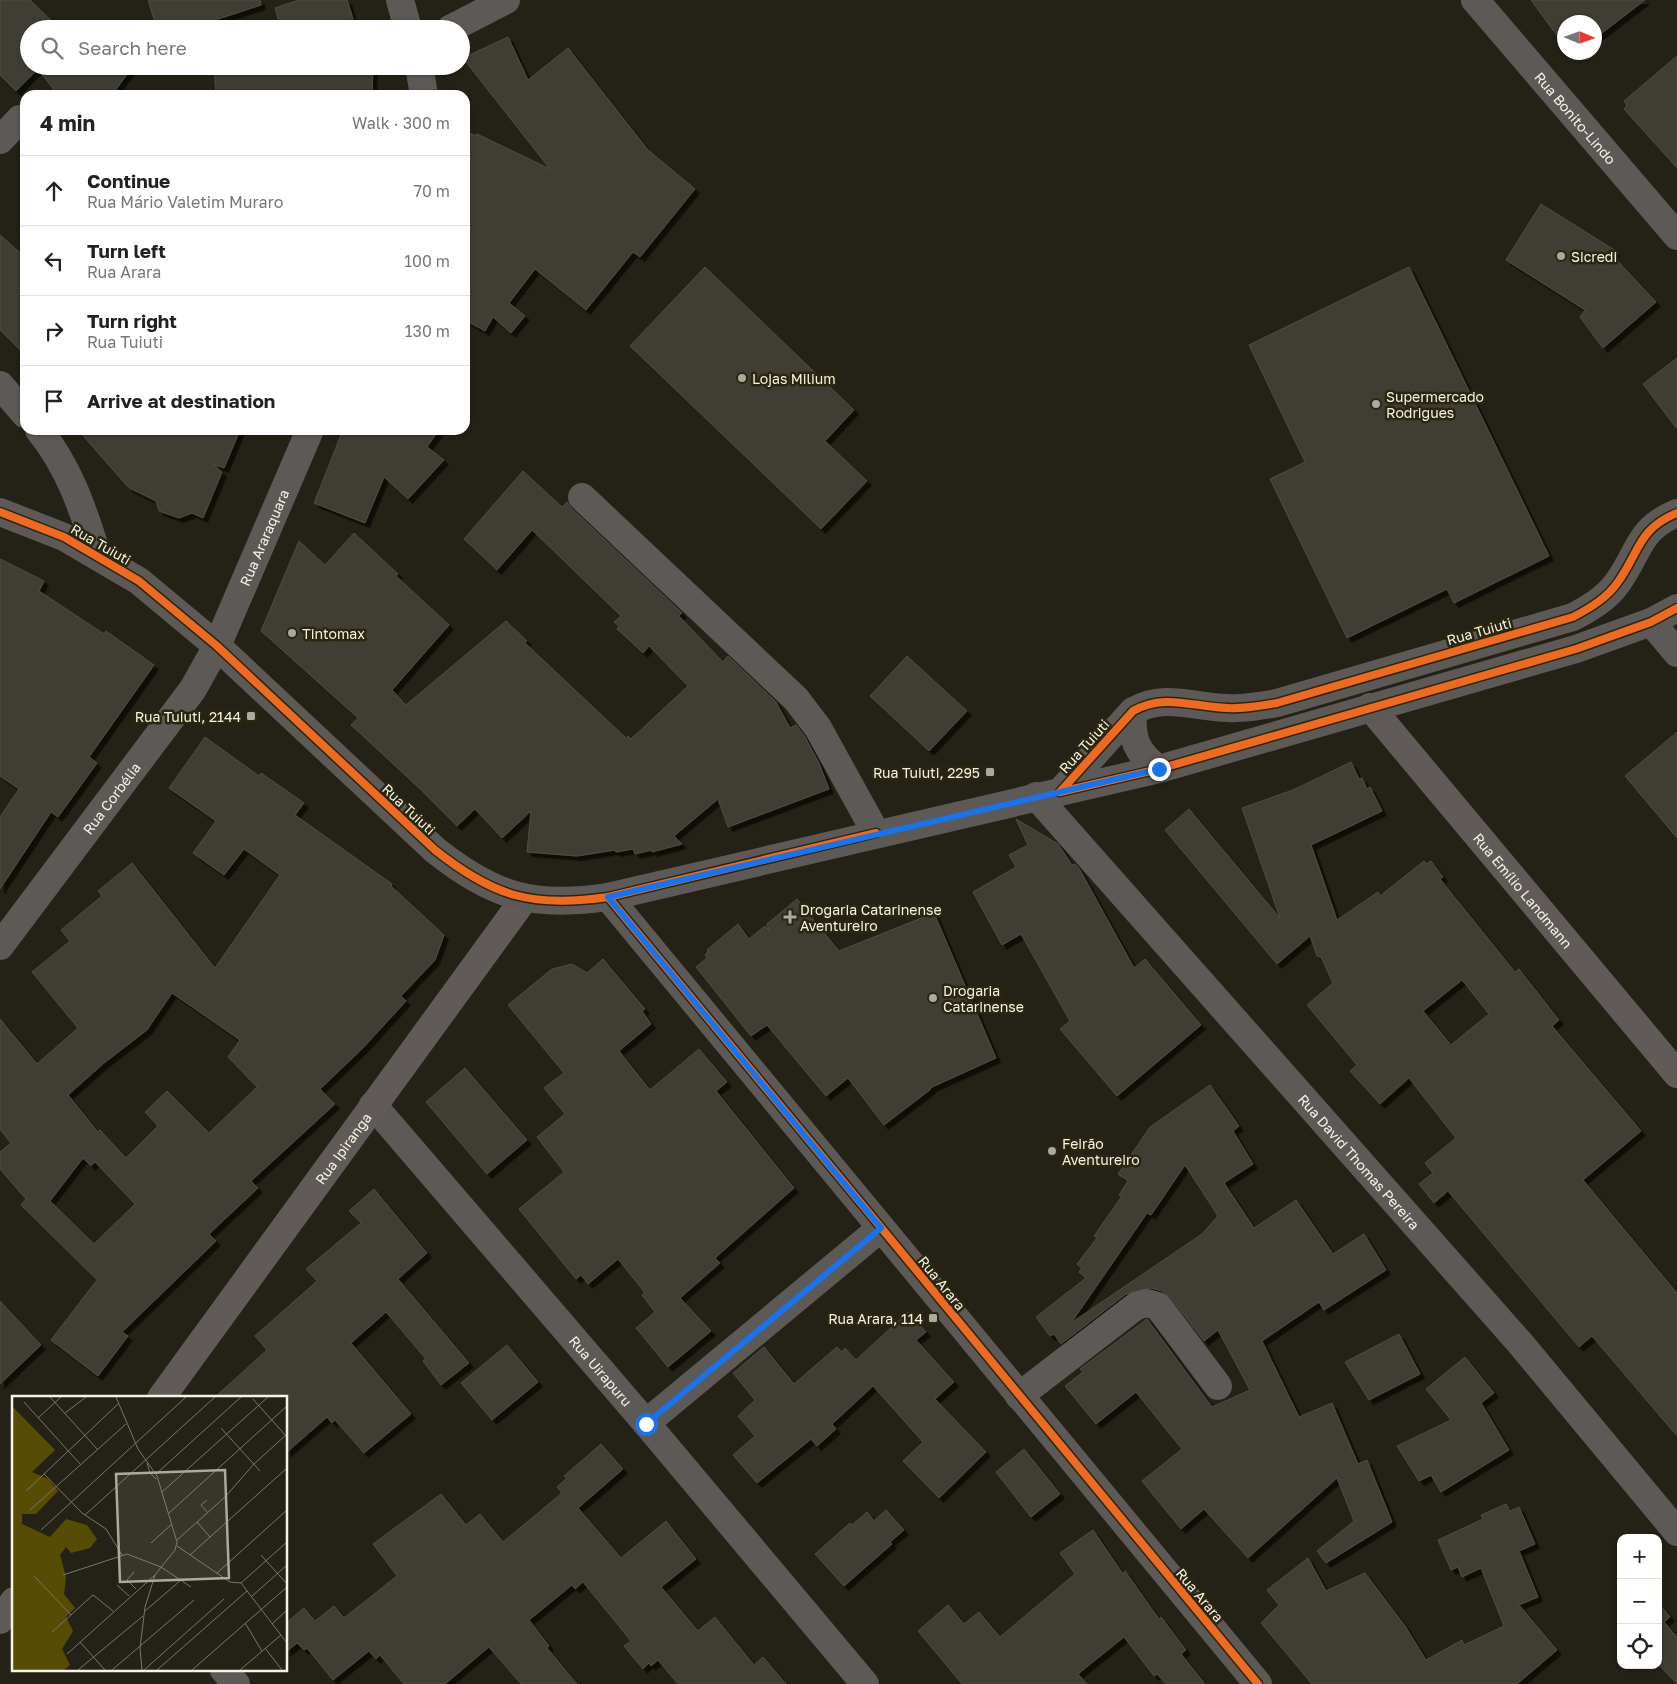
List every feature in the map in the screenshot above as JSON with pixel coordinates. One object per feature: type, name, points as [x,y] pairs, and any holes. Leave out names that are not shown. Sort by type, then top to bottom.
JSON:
[{"type":"main road","name":"Rua Tuiuti","points":[[0,512],[57,534],[97,554],[139,581],[217,646],[435,850],[465,874],[524,898],[551,902],[608,897],[876,833],[1159,769],[1576,649],[1651,622],[1677,608]]},
{"type":"main road","name":"Rua Tuiuti","points":[[1048,794],[1133,711],[1146,703],[1163,700],[1227,708],[1253,707],[1277,703],[1573,617],[1597,604],[1617,584],[1648,530],[1662,519],[1677,513]]},
{"type":"main road","points":[[1133,711],[1132,726],[1135,743],[1145,759],[1159,769]]},
{"type":"street","points":[[400,0],[406,20]]},
{"type":"street","points":[[467,20],[506,0]]},
{"type":"street","name":"Rua Bonito-Lindo","points":[[1476,0],[1677,236]]},
{"type":"street","points":[[421,75],[423,90]]},
{"type":"street","points":[[0,140],[20,119]]},
{"type":"street","points":[[0,385],[20,408]]},
{"type":"street","points":[[43,435],[54,450],[72,482],[97,554]]},
{"type":"street","name":"Rua Araraquara","points":[[217,646],[308,435]]},
{"type":"street","points":[[582,497],[796,699],[818,728],[876,833]]},
{"type":"street","points":[[1651,622],[1677,653]]},
{"type":"street","name":"Rua Corbélia","points":[[0,946],[192,689],[217,646]]},
{"type":"street","name":"Rua Emílio Landmann","points":[[1370,707],[1677,1074]]},
{"type":"street","name":"Rua David Thomas Pereira","points":[[1048,794],[1520,1344],[1677,1532]]},
{"type":"street","name":"Rua Arara","points":[[608,897],[1258,1684]]},
{"type":"street","name":"Rua Ipiranga","points":[[162,1396],[524,898]]},
{"type":"street","name":"Rua Uirapuru","points":[[373,1105],[865,1684]]},
{"type":"street","points":[[646,1424],[881,1228]]},
{"type":"street","points":[[1019,1396],[1136,1306],[1147,1303],[1158,1306],[1218,1386]]},
{"type":"street","points":[[0,1620],[12,1604]]},
{"type":"street","points":[[226,1672],[236,1684]]},
{"type":"building","points":[[0,0],[30,0],[51,20],[20,20],[20,75],[32,75],[16,91],[0,75]]},
{"type":"building","points":[[148,0],[260,0],[261,5],[215,20],[154,20]]},
{"type":"building","points":[[299,0],[347,0],[353,20],[278,20],[275,8]]},
{"type":"building","points":[[1531,0],[1645,0],[1602,33],[1602,15],[1557,15],[1557,35]]},
{"type":"building","points":[[508,37],[528,80],[568,48],[648,150],[695,189],[640,257],[633,252],[586,310],[535,269],[509,303],[525,316],[511,333],[493,317],[485,331],[470,323],[470,133],[476,136],[477,134],[550,169],[470,67],[470,55]]},
{"type":"building","points":[[1677,56],[1677,168],[1624,109],[1627,105],[1624,101]]},
{"type":"building","points":[[43,75],[126,75],[116,90],[54,90]]},
{"type":"building","points":[[215,75],[373,75],[372,90],[216,90]]},
{"type":"building","name":"Sicredi","points":[[1541,204],[1616,251],[1613,256],[1656,302],[1603,348],[1580,317],[1585,310],[1506,260]]},
{"type":"building","points":[[0,235],[20,253],[20,350],[0,330]]},
{"type":"building","name":"Lojas Milium","points":[[705,267],[854,410],[825,441],[867,481],[821,529],[630,346]]},
{"type":"building","name":"Supermercado Rodrigues","points":[[1409,267],[1549,556],[1454,603],[1447,589],[1347,638],[1270,479],[1305,462],[1249,345]]},
{"type":"building","points":[[1677,358],[1677,429],[1643,384]]},
{"type":"building","points":[[82,435],[238,435],[224,468],[213,464],[222,472],[203,518],[192,513],[179,518],[159,511],[156,501],[129,488]]},
{"type":"building","points":[[341,435],[435,435],[427,447],[444,460],[408,499],[384,477],[365,523],[314,503]]},
{"type":"building","points":[[523,471],[562,507],[567,502],[571,508],[682,613],[679,616],[723,662],[728,656],[776,702],[790,728],[796,725],[805,737],[819,763],[829,789],[728,827],[718,799],[674,836],[682,844],[652,852],[652,850],[635,854],[633,849],[577,856],[527,852],[531,811],[502,838],[475,809],[457,826],[351,725],[358,718],[261,631],[299,541],[325,565],[354,533],[398,574],[396,576],[449,625],[392,690],[406,705],[506,621],[527,641],[525,643],[626,738],[628,736],[631,739],[688,686],[649,646],[643,653],[617,629],[619,626],[614,622],[621,616],[532,530],[497,570],[464,539]]},
{"type":"building","points":[[0,559],[44,581],[39,591],[104,634],[106,631],[154,665],[89,757],[97,763],[58,817],[51,812],[0,889],[0,817],[19,789],[0,776]]},
{"type":"building","points":[[907,656],[967,711],[929,751],[870,696]]},
{"type":"building","points":[[1677,732],[1677,838],[1625,776]]},
{"type":"building","points":[[205,737],[259,776],[261,773],[304,803],[295,815],[392,884],[391,886],[444,935],[435,960],[401,996],[406,1001],[363,1048],[320,1089],[335,1104],[251,1181],[258,1188],[209,1234],[216,1241],[122,1332],[128,1336],[98,1376],[51,1340],[97,1280],[21,1205],[26,1199],[0,1169],[0,1152],[11,1143],[0,1129],[0,1019],[37,1064],[78,1028],[32,972],[70,941],[61,930],[102,896],[98,891],[132,863],[215,968],[280,875],[244,849],[224,875],[193,853],[216,821],[169,788]],"holes":[[[172,993],[240,1040],[228,1057],[257,1087],[209,1133],[167,1091],[145,1112],[158,1126],[126,1158],[100,1130],[98,1132],[68,1095],[104,1063],[147,1030]],[[83,1158],[91,1166],[95,1162],[135,1204],[94,1244],[50,1201]]]},
{"type":"building","points":[[1351,762],[1359,779],[1362,778],[1367,789],[1370,787],[1382,811],[1311,845],[1337,920],[1378,892],[1380,896],[1424,861],[1426,864],[1431,861],[1443,877],[1440,879],[1515,972],[1519,969],[1559,1020],[1552,1026],[1641,1131],[1583,1180],[1677,1293],[1677,1436],[1592,1336],[1579,1347],[1448,1191],[1434,1203],[1419,1184],[1433,1173],[1425,1163],[1456,1138],[1409,1078],[1380,1104],[1350,1071],[1357,1065],[1307,1005],[1333,983],[1321,957],[1317,956],[1310,936],[1277,964],[1165,830],[1189,809],[1280,918],[1242,808],[1293,790]],"holes":[[[1462,980],[1489,1014],[1451,1045],[1423,1011]]]},
{"type":"building","points":[[1016,819],[1058,844],[1072,865],[1075,864],[1080,870],[1134,968],[1145,959],[1201,1025],[1117,1096],[1060,1029],[1070,1021],[1021,934],[1002,945],[973,892],[1016,867],[1009,855],[1028,845]]},
{"type":"building","points":[[797,899],[839,951],[934,913],[996,1058],[930,1088],[884,1125],[848,1078],[826,1096],[767,1025],[751,1036],[696,967],[707,958],[705,955],[708,952],[707,950],[738,924],[749,939],[765,926],[769,930],[767,924]]},
{"type":"building","points":[[603,959],[645,1009],[642,1011],[651,1024],[619,1051],[650,1090],[699,1049],[727,1082],[716,1091],[794,1188],[715,1258],[720,1263],[680,1298],[711,1331],[668,1367],[636,1328],[655,1312],[642,1295],[645,1293],[618,1259],[588,1284],[581,1275],[576,1279],[519,1209],[564,1172],[537,1137],[565,1114],[544,1088],[564,1073],[508,1005],[552,969],[572,964],[587,973]]},
{"type":"building","points":[[465,1068],[527,1140],[487,1174],[426,1102]]},
{"type":"building","points":[[1210,1085],[1239,1126],[1233,1131],[1253,1164],[1224,1183],[1254,1228],[1296,1200],[1333,1254],[1364,1234],[1386,1270],[1324,1310],[1319,1302],[1262,1341],[1299,1417],[1332,1403],[1358,1464],[1367,1460],[1392,1522],[1326,1563],[1317,1551],[1354,1521],[1337,1478],[1248,1558],[1204,1509],[1181,1529],[1142,1481],[1182,1449],[1136,1392],[1096,1424],[1065,1386],[1083,1372],[1080,1369],[1147,1319],[1212,1407],[1250,1390],[1218,1330],[1204,1341],[1170,1297],[1162,1291],[1151,1288],[1126,1294],[1061,1344],[1054,1334],[1050,1336],[1036,1317],[1086,1278],[1079,1272],[1082,1268],[1077,1264],[1097,1238],[1094,1236],[1122,1196],[1119,1195],[1128,1181],[1118,1174],[1150,1127]],"holes":[[[1185,1165],[1218,1216],[1202,1234],[1071,1323],[1147,1213],[1151,1215]]]},
{"type":"building","points":[[374,1189],[427,1253],[398,1279],[469,1363],[441,1385],[423,1361],[426,1359],[386,1312],[351,1343],[411,1414],[364,1453],[335,1420],[332,1423],[327,1417],[288,1451],[288,1396],[216,1396],[267,1350],[255,1336],[317,1281],[306,1269],[361,1223],[349,1211]]},
{"type":"building","points":[[0,1301],[41,1345],[0,1384]]},
{"type":"building","points":[[908,1312],[926,1332],[916,1340],[954,1382],[935,1399],[986,1452],[939,1498],[903,1461],[923,1442],[873,1386],[832,1424],[836,1429],[817,1446],[811,1439],[757,1483],[733,1455],[755,1436],[738,1416],[755,1400],[733,1373],[764,1347],[794,1384],[837,1347],[842,1352],[845,1348],[856,1360]]},
{"type":"building","points":[[1399,1334],[1420,1374],[1369,1400],[1345,1362]]},
{"type":"building","points":[[507,1345],[538,1382],[492,1420],[461,1383]]},
{"type":"building","points":[[1465,1357],[1494,1393],[1481,1403],[1509,1450],[1441,1492],[1431,1475],[1419,1481],[1397,1446],[1451,1420],[1426,1389]]},
{"type":"building","points":[[601,1444],[623,1469],[578,1508],[621,1558],[666,1521],[696,1559],[661,1587],[698,1631],[715,1617],[754,1665],[763,1657],[786,1684],[678,1684],[658,1660],[651,1666],[649,1663],[643,1669],[624,1646],[631,1641],[583,1582],[575,1589],[572,1585],[529,1620],[549,1646],[547,1648],[577,1684],[521,1684],[489,1647],[445,1684],[404,1684],[380,1655],[376,1659],[369,1651],[333,1680],[307,1648],[304,1650],[297,1643],[288,1650],[288,1621],[304,1608],[315,1621],[334,1606],[344,1618],[397,1576],[373,1544],[441,1494],[466,1525],[480,1514],[503,1542],[562,1493],[557,1487],[567,1478],[564,1476]]},
{"type":"building","points":[[1024,1449],[1060,1494],[1031,1517],[996,1472]]},
{"type":"building","points":[[1506,1504],[1510,1511],[1519,1507],[1535,1544],[1519,1551],[1538,1597],[1519,1605],[1557,1650],[1517,1684],[1312,1684],[1261,1623],[1279,1605],[1267,1590],[1308,1558],[1326,1591],[1365,1573],[1405,1626],[1426,1660],[1462,1640],[1464,1645],[1504,1626],[1481,1568],[1462,1577],[1458,1567],[1451,1570],[1438,1540],[1483,1519],[1481,1515]]},
{"type":"building","points":[[886,1510],[904,1530],[890,1542],[892,1544],[844,1586],[815,1554],[850,1523],[852,1525],[867,1512],[874,1521]]},
{"type":"building","points":[[1093,1530],[1123,1574],[1125,1571],[1159,1619],[1161,1617],[1186,1650],[1181,1654],[1205,1684],[1166,1684],[1157,1674],[1154,1676],[1124,1637],[1078,1674],[1087,1684],[962,1684],[918,1631],[948,1605],[964,1624],[979,1612],[1000,1637],[1075,1574],[1060,1553]]},
{"type":"building","points":[[1662,1607],[1670,1617],[1664,1622],[1677,1637],[1677,1684],[1662,1668]]},
{"type":"cycle path","points":[[0,512],[64,537],[139,581],[217,646],[435,850],[476,879],[496,888],[516,895],[558,901],[608,897],[876,833]]},
{"type":"cycle path","points":[[1060,792],[1133,711],[1145,706],[1156,703],[1179,702],[1233,708],[1277,703],[1573,617],[1609,593],[1618,582],[1647,534],[1654,526],[1677,513]]},
{"type":"cycle path","points":[[1060,792],[1159,769],[1576,649],[1651,622],[1677,608]]},
{"type":"cycle path","points":[[608,897],[1258,1684]]},
{"type":"place","name":"Sicredi","points":[[1561,256]]},
{"type":"place","name":"Lojas Milium","points":[[742,378]]},
{"type":"place","name":"Supermercado Rodrigues","points":[[1376,404]]},
{"type":"place","name":"Tintomax","points":[[292,633]]},
{"type":"place","name":"Rua Tuiuti, 2144","points":[[251,716]]},
{"type":"place","name":"Rua Tuiuti, 2295","points":[[990,772]]},
{"type":"place","name":"Drogaria Catarinense Aventureiro","points":[[790,917]]},
{"type":"place","name":"Drogaria Catarinense","points":[[933,998]]},
{"type":"place","name":"Feirão Aventureiro","points":[[1052,1151]]},
{"type":"place","name":"Rua Arara, 114","points":[[933,1318]]},
{"type":"route","points":[[646,1424],[881,1228],[608,897],[876,833],[1159,769]]}]
